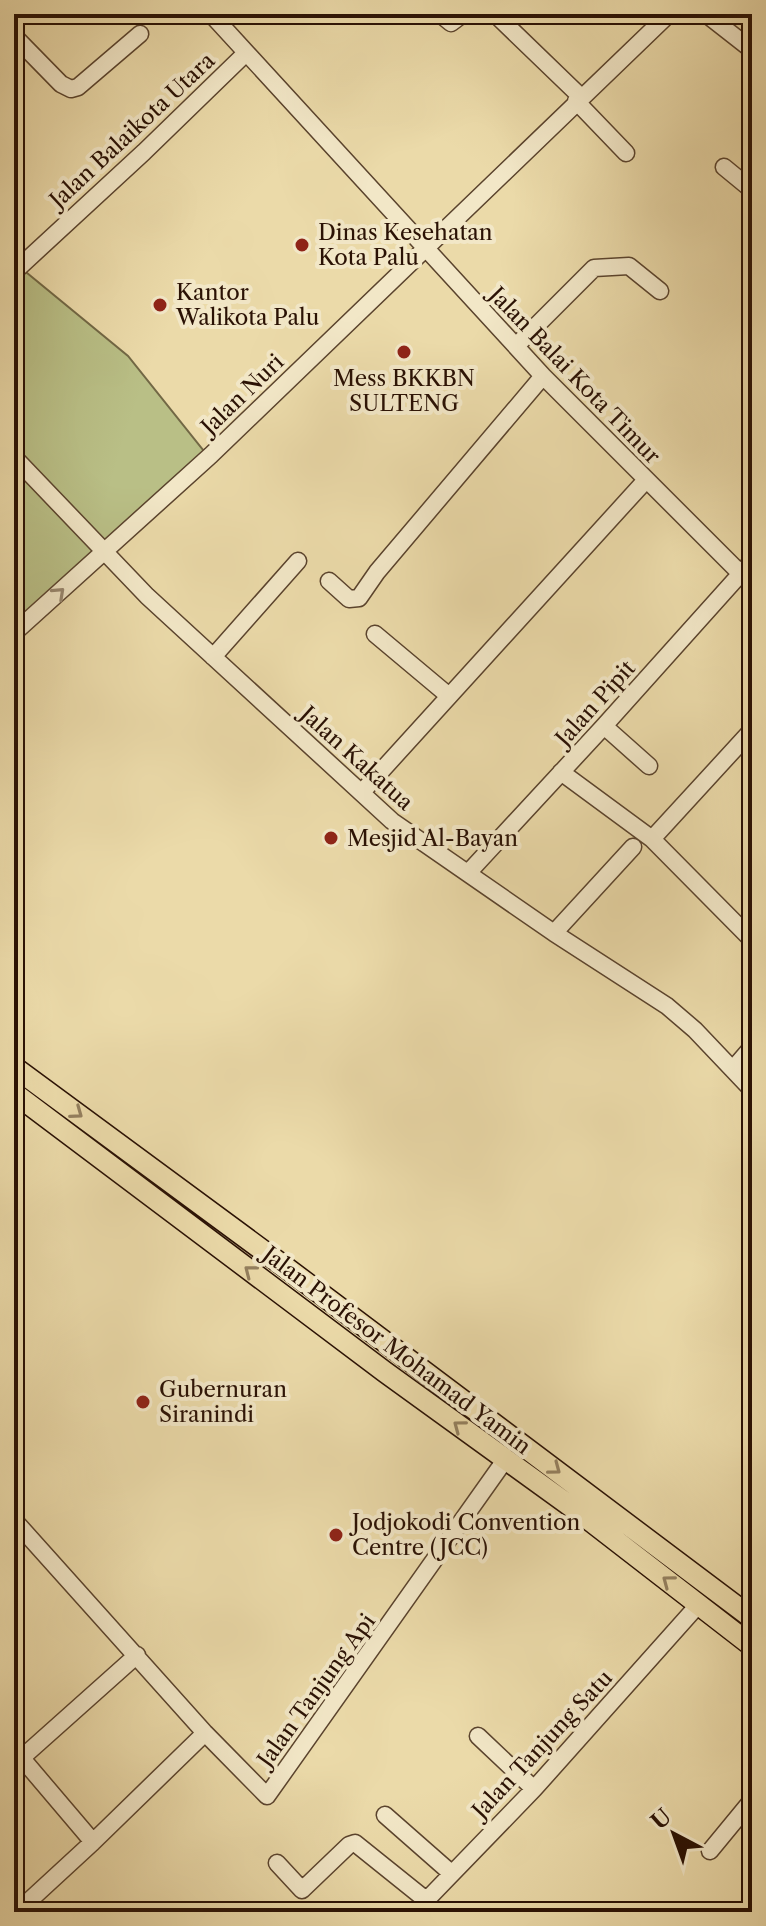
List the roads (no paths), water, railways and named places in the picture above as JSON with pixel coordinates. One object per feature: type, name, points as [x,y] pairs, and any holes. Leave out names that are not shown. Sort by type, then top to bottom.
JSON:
[{"type":"main road","name":"Jalan Profesor Mohamad Yamin","points":[[14,1067],[752,1618]]},
{"type":"main road","name":"Jalan Profesor Mohamad Yamin","points":[[14,1093],[752,1646]]},
{"type":"main road","points":[[319,1323],[333,1303]]},
{"type":"street","name":"Jalan Balai Kota Timur","points":[[211,14],[543,376],[646,480],[748,573]]},
{"type":"street","points":[[440,14],[451,23],[463,14]]},
{"type":"street","points":[[495,14],[626,153]]},
{"type":"street","name":"Jalan Nuri","points":[[14,633],[211,455],[669,14]]},
{"type":"street","points":[[706,14],[752,50]]},
{"type":"street","points":[[14,36],[61,84],[71,89],[78,87],[140,34]]},
{"type":"street","name":"Jalan Balaikota Utara","points":[[14,272],[246,53]]},
{"type":"street","points":[[724,167],[752,190]]},
{"type":"street","points":[[516,346],[594,268],[629,266],[660,291]]},
{"type":"street","points":[[329,581],[349,599],[359,598],[377,572],[543,376]]},
{"type":"street","name":"Jalan Kakatua","points":[[14,457],[103,552],[213,657],[413,837],[667,1006],[695,1030],[752,1090]]},
{"type":"street","points":[[363,791],[646,480]]},
{"type":"street","points":[[213,657],[298,561]]},
{"type":"street","name":"Jalan Pipit","points":[[468,873],[748,573]]},
{"type":"street","points":[[375,634],[449,696]]},
{"type":"street","points":[[604,726],[649,766]]},
{"type":"street","points":[[652,839],[752,730]]},
{"type":"street","points":[[561,772],[652,839],[752,940]]},
{"type":"street","points":[[554,933],[633,847]]},
{"type":"street","points":[[733,1069],[752,1047]]},
{"type":"street","name":"Jalan Tanjung Api","points":[[14,1520],[205,1733],[267,1796],[505,1460]]},
{"type":"street","name":"Jalan Tanjung Satu","points":[[421,1906],[534,1789],[699,1604]]},
{"type":"street","points":[[93,1842],[16,1757],[137,1655]]},
{"type":"street","points":[[17,1912],[205,1733]]},
{"type":"street","points":[[478,1736],[534,1789]]},
{"type":"street","points":[[710,1851],[752,1800]]},
{"type":"street","points":[[385,1815],[451,1873]]},
{"type":"street","points":[[277,1863],[302,1890],[349,1845],[355,1843],[421,1906]]},
{"type":"place","name":"Dinas Kesehatan Kota Palu","points":[[302,245]]},
{"type":"place","name":"Kantor Walikota Palu","points":[[160,305]]},
{"type":"place","name":"Mess BKKBN SULTENG","points":[[404,352]]},
{"type":"place","name":"Mesjid Al-Bayan","points":[[331,838]]},
{"type":"place","name":"Gubernuran Siranindi","points":[[143,1402]]},
{"type":"place","name":"Jodjokodi Convention Centre (JCC)","points":[[336,1535]]}]
